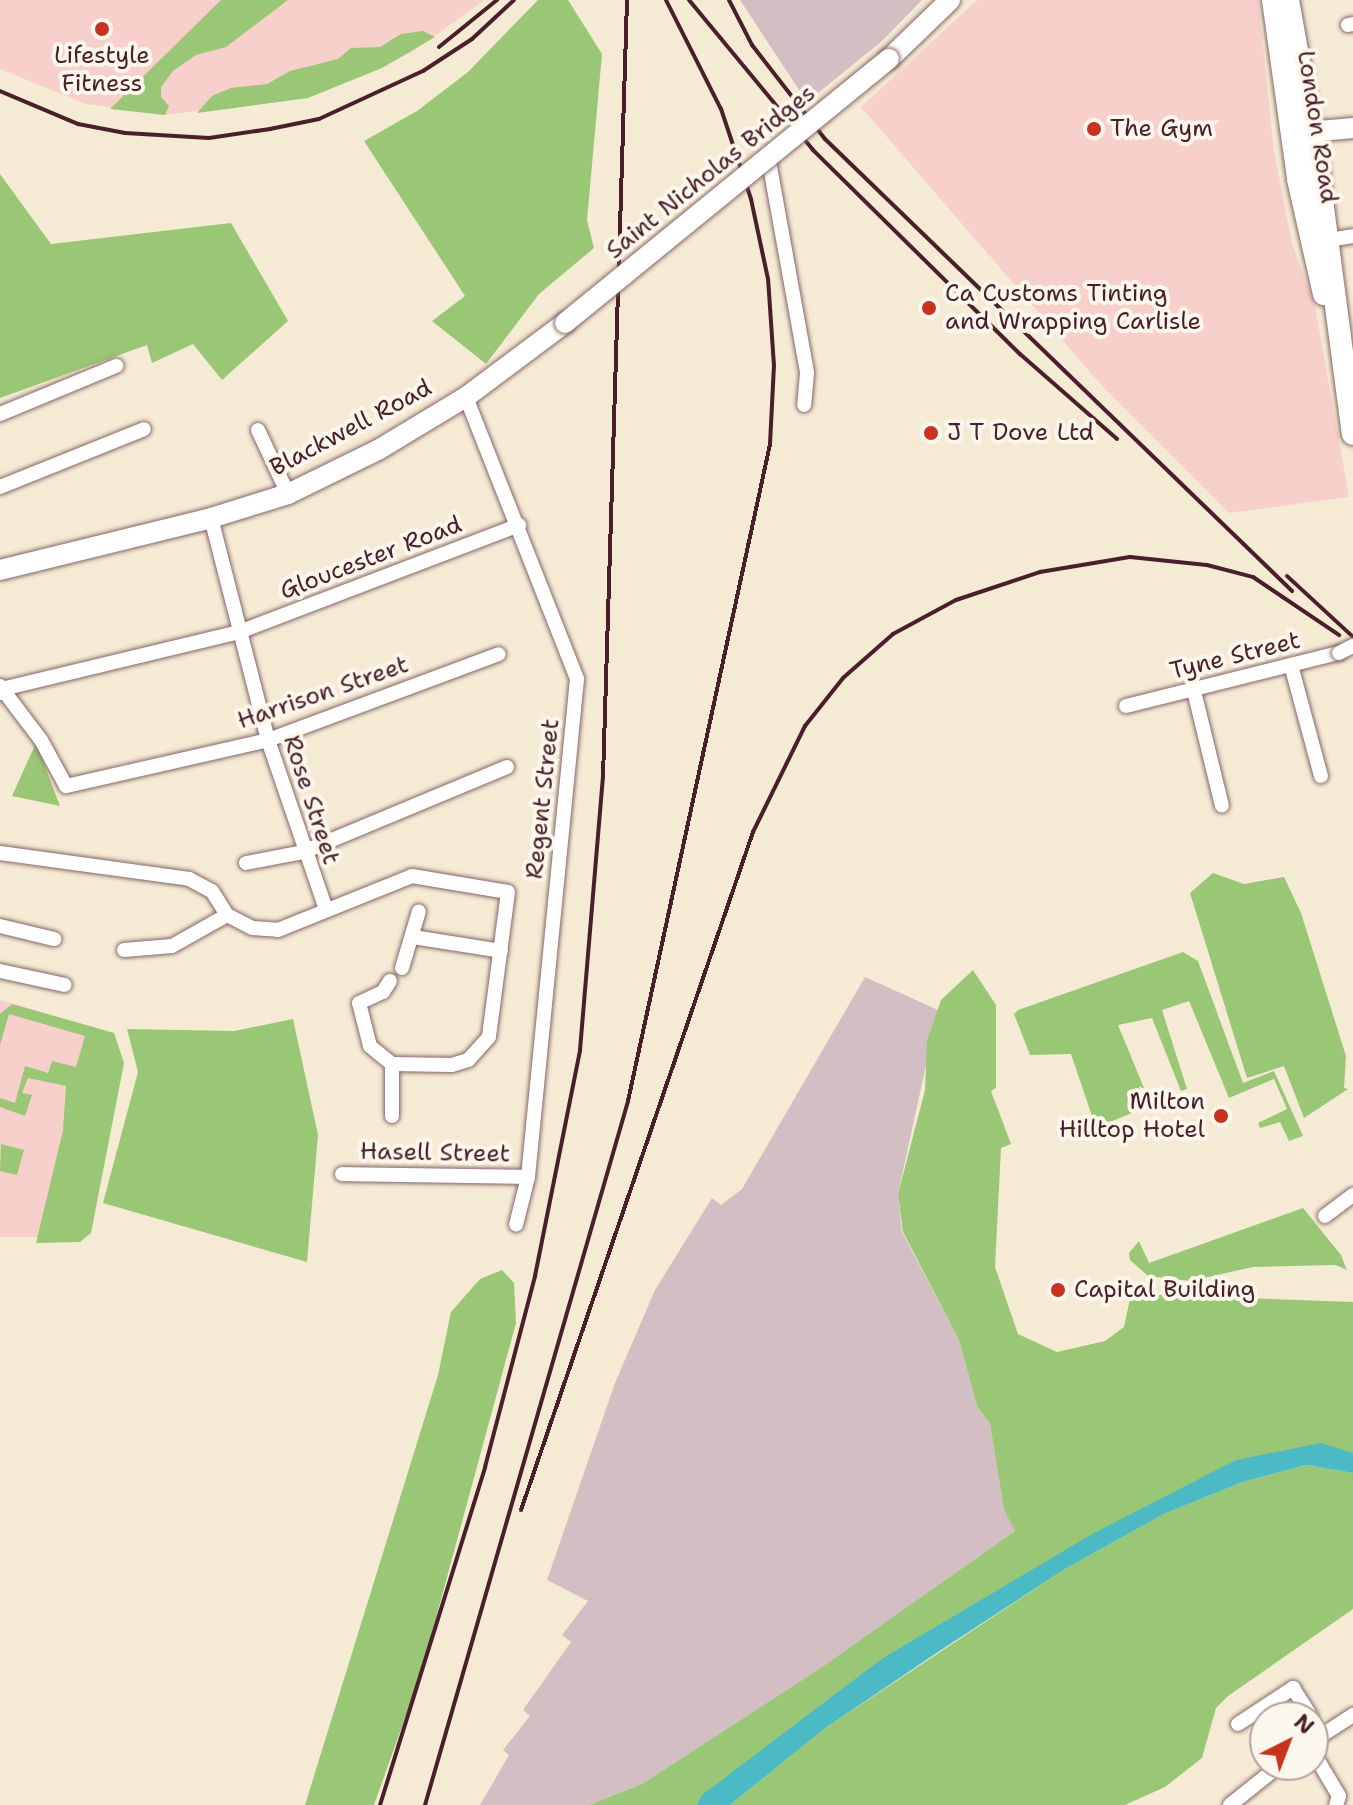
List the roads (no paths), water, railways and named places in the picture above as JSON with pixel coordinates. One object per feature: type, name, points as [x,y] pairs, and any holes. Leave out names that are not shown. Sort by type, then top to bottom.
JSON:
[{"type":"main road","name":"London Road","points":[[1273,0],[1353,434]]},
{"type":"main road","name":"London Road","points":[[1288,0],[1300,134]]},
{"type":"street","name":"Saint Nicholas Bridges","points":[[565,323],[769,161],[889,59],[950,0]]},
{"type":"street","points":[[1300,134],[1353,128]]},
{"type":"street","points":[[769,161],[807,373],[804,405]]},
{"type":"street","points":[[1319,241],[1353,236]]},
{"type":"street","name":"Blackwell Road","points":[[0,570],[211,518],[288,494],[378,450],[466,397],[565,323]]},
{"type":"street","points":[[0,414],[116,366]]},
{"type":"street","name":"Regent Street","points":[[466,397],[519,525],[577,679],[528,1177],[516,1225]]},
{"type":"street","points":[[0,487],[144,429]]},
{"type":"street","points":[[258,430],[288,494]]},
{"type":"street","name":"Rose Street","points":[[211,518],[268,740],[303,852],[326,909]]},
{"type":"street","name":"Gloucester Road","points":[[1,689],[239,632],[519,525]]},
{"type":"street","name":"Tyne Street","points":[[1126,706],[1339,653],[1353,646]]},
{"type":"street","name":"Harrison Street","points":[[1,689],[41,740],[66,786],[268,740],[499,654]]},
{"type":"street","points":[[1291,665],[1321,776]]},
{"type":"street","points":[[1193,687],[1222,806]]},
{"type":"street","points":[[246,863],[303,852],[507,767]]},
{"type":"street","points":[[0,853],[70,867],[189,879],[212,891],[227,915],[252,928],[278,930],[412,876],[508,892],[489,1037],[479,1051],[452,1065],[392,1064],[370,1046],[359,1003],[383,992],[390,981]]},
{"type":"street","points":[[402,968],[419,911]]},
{"type":"street","points":[[124,950],[172,946],[227,915]]},
{"type":"street","points":[[0,926],[54,939]]},
{"type":"street","points":[[413,937],[501,951]]},
{"type":"street","points":[[0,971],[65,985]]},
{"type":"street","points":[[392,1064],[392,1116]]},
{"type":"street","name":"Hasell Street","points":[[342,1174],[528,1177]]},
{"type":"street","points":[[1325,1216],[1353,1195]]},
{"type":"street","points":[[1273,1701],[1293,1688],[1301,1701]]},
{"type":"street","points":[[1329,1731],[1353,1715]]},
{"type":"street","points":[[1238,1724],[1249,1717]]},
{"type":"street","points":[[1329,1779],[1339,1796],[1336,1805]]},
{"type":"street","points":[[1230,1805],[1260,1781]]},
{"type":"water","points":[[1321,1443],[1353,1453],[1353,1473],[1306,1465],[1243,1482],[1164,1514],[1065,1569],[938,1652],[824,1729],[730,1805],[697,1805],[702,1795],[883,1658],[1094,1533],[1236,1460]]},
{"type":"railway","points":[[439,47],[497,0]]},
{"type":"railway","points":[[0,91],[78,124],[125,133],[209,138],[270,129],[319,119],[423,71],[472,39],[514,0]]},
{"type":"railway","points":[[380,1805],[485,1467],[535,1276],[580,1050],[603,777],[627,0]]},
{"type":"railway","points":[[425,1805],[628,1101],[770,444],[774,366],[768,279],[751,199],[721,109],[666,0]]},
{"type":"railway","points":[[689,0],[813,150],[1020,354],[1117,439]]},
{"type":"railway","points":[[729,0],[752,45],[825,139],[1292,591]]},
{"type":"railway","points":[[521,1510],[753,832],[805,726],[843,678],[893,634],[956,600],[1040,572],[1130,557],[1207,565],[1253,577],[1339,635]]},
{"type":"railway","points":[[1287,576],[1353,637]]},
{"type":"place","name":"Lifestyle Fitness","points":[[102,29]]},
{"type":"place","name":"The Gym","points":[[1094,129]]},
{"type":"place","name":"Ca Customs Tinting and Wrapping Carlisle","points":[[929,308]]},
{"type":"place","name":"J T Dove Ltd","points":[[931,433]]},
{"type":"place","name":"Milton Hilltop Hotel","points":[[1221,1116]]},
{"type":"place","name":"Capital Building","points":[[1058,1290]]}]
